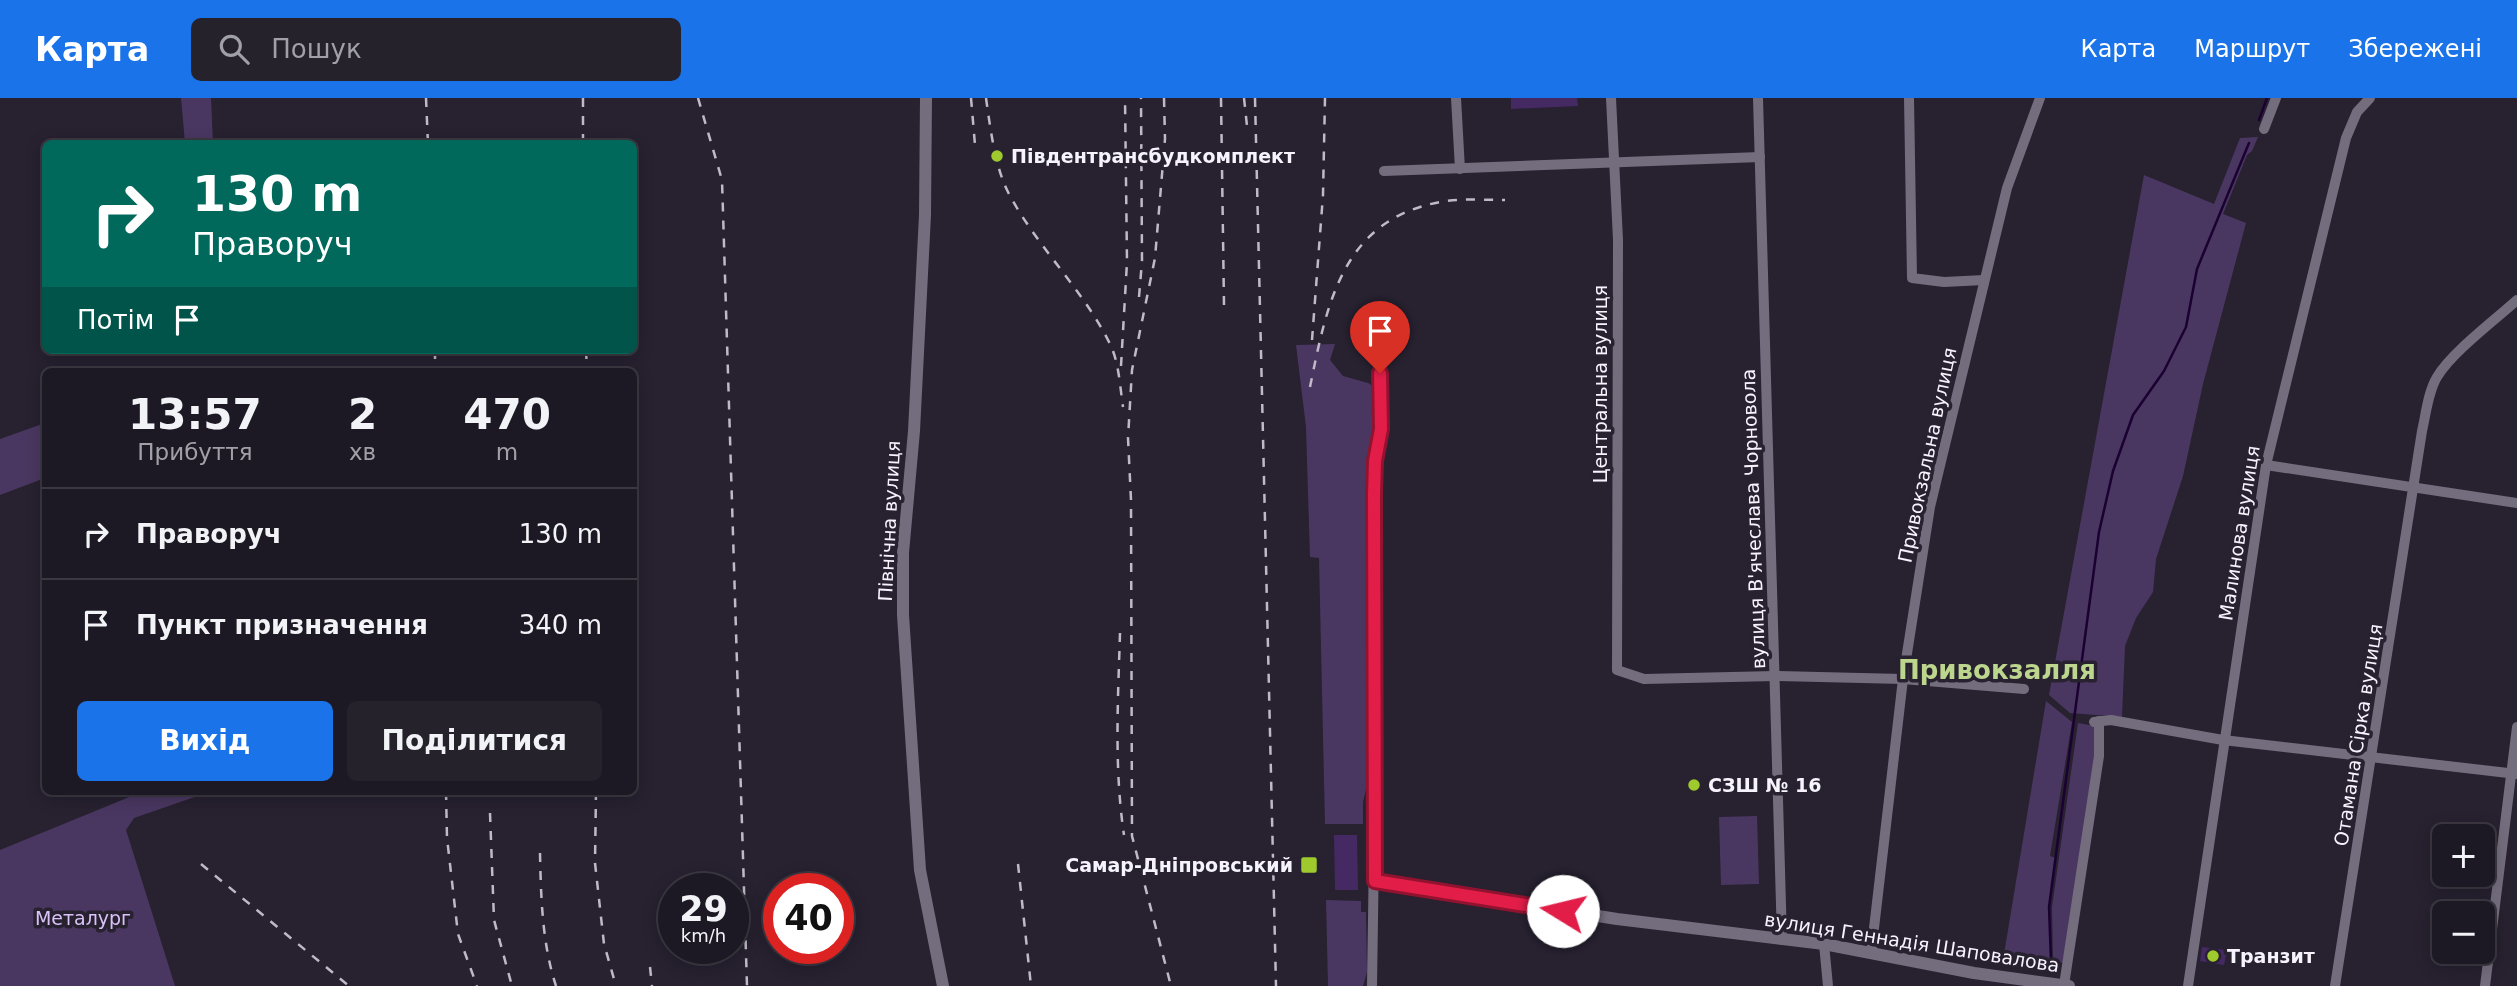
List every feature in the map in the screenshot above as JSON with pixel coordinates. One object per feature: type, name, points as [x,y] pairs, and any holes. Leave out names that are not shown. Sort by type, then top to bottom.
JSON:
[{"type":"street","name":"Північна вулиця","points":[[926,98],[925,215],[914,431],[904,529],[903,615],[920,870],[943,986]]},
{"type":"street","points":[[1456,98],[1460,169]]},
{"type":"street","name":"Центральна вулиця","points":[[1611,98],[1618,268],[1617,670],[1644,679],[1775,676]]},
{"type":"street","name":"вулиця В'ячеслава Чорновола","points":[[1758,98],[1782,940]]},
{"type":"street","points":[[1909,98],[1912,278],[1944,282],[1984,280]]},
{"type":"street","name":"Привокзальна вулиця","points":[[1871,954],[1903,679],[1930,507],[2007,188],[2040,98]]},
{"type":"street","points":[[2264,129],[2276,98]]},
{"type":"street","name":"Малинова вулиця","points":[[2188,986],[2266,465],[2346,138],[2357,112],[2370,98]]},
{"type":"street","points":[[1384,171],[1760,157]]},
{"type":"street","name":"Отамана Сірка вулиця","points":[[2336,986],[2422,430],[2437,378],[2517,300]]},
{"type":"street","points":[[1372,986],[1375,881],[1374,494],[1375,461],[1381,429],[1380,346]]},
{"type":"street","points":[[2266,465],[2517,503]]},
{"type":"street","points":[[1775,676],[1903,679],[2024,689]]},
{"type":"street","points":[[2067,986],[2099,756],[2096,722],[2111,720],[2223,740],[2513,774]]},
{"type":"street","points":[[2485,986],[2517,727]]},
{"type":"street","name":"вулиця Геннадія Шаповалова","points":[[1375,881],[1617,919],[1825,944],[1974,979],[2033,981],[2067,986]]},
{"type":"street","points":[[1825,944],[1828,986]]},
{"type":"green space","points":[[181,98],[211,98],[213,140],[185,140]]},
{"type":"green space","points":[[2258,137],[2252,151],[2247,155],[2223,214],[2246,223],[2203,384],[2183,476],[2156,559],[2153,592],[2136,618],[2125,646],[2122,717],[2070,713],[2049,695],[2144,175],[2214,204],[2240,138]]},
{"type":"green space","points":[[1335,344],[1330,360],[1343,376],[1376,388],[1378,420],[1371,508],[1370,773],[1363,802],[1363,824],[1325,824],[1319,558],[1310,557],[1306,427],[1296,345]]},
{"type":"green space","points":[[42,424],[42,479],[0,495],[0,439]]},
{"type":"green space","points":[[2046,701],[2072,722],[2050,856],[2056,858],[2049,907],[2051,961],[2004,954]]},
{"type":"green space","points":[[2078,723],[2095,726],[2096,751],[2063,963],[2053,961],[2052,907]]},
{"type":"green space","name":"Металург","points":[[134,795],[200,795],[134,818],[126,830],[175,986],[0,986],[0,850]]},
{"type":"green space","points":[[1757,816],[1759,884],[1721,885],[1719,817]]},
{"type":"green space","points":[[1326,900],[1361,901],[1361,912],[1366,912],[1367,972],[1363,986],[1328,986]]},
{"type":"building","points":[[1511,98],[1577,98],[1578,106],[1511,109]]},
{"type":"building","points":[[1334,835],[1357,835],[1358,890],[1335,890]]},
{"type":"building","name":"Транзит","points":[[2202,947],[2227,950],[2224,965],[2200,961]]},
{"type":"waterway","points":[[2259,120],[2267,98]]},
{"type":"waterway","points":[[2051,961],[2049,907],[2099,532],[2113,471],[2133,415],[2164,371],[2186,327],[2197,269],[2249,143]]},
{"type":"railway","points":[[426,98],[428,140]]},
{"type":"railway","points":[[583,98],[583,140]]},
{"type":"railway","points":[[698,98],[722,180],[747,986]]},
{"type":"railway","points":[[971,98],[975,145]]},
{"type":"railway","points":[[986,98],[1003,182],[1019,212],[1087,305],[1110,344],[1117,367],[1123,407]]},
{"type":"railway","points":[[1121,366],[1127,262],[1125,98]]},
{"type":"railway","points":[[1139,297],[1142,261],[1141,98]]},
{"type":"railway","points":[[1164,98],[1165,139],[1155,258],[1132,370],[1128,438],[1131,500],[1132,836],[1171,986]]},
{"type":"railway","points":[[1221,98],[1224,305]]},
{"type":"railway","points":[[1244,98],[1247,126]]},
{"type":"railway","points":[[1255,98],[1276,986]]},
{"type":"railway","points":[[1312,340],[1323,195],[1325,98]]},
{"type":"railway","points":[[1310,387],[1333,297],[1345,270],[1360,247],[1381,227],[1407,212],[1440,202],[1505,200]]},
{"type":"railway","points":[[435,354],[435,368]]},
{"type":"railway","points":[[586,354],[587,368]]},
{"type":"railway","points":[[1120,633],[1118,759],[1124,835]]},
{"type":"railway","points":[[446,795],[447,838],[458,934],[477,986]]},
{"type":"railway","points":[[596,795],[595,863],[604,944],[616,986]]},
{"type":"railway","points":[[490,813],[494,920],[512,986]]},
{"type":"railway","points":[[540,853],[545,937],[556,986]]},
{"type":"railway","points":[[201,864],[349,986]]},
{"type":"railway","points":[[1018,864],[1031,986]]},
{"type":"railway","points":[[650,967],[652,986]]},
{"type":"place","name":"Південтрансбудкомплект","points":[[997,156]]},
{"type":"place","name":"СЗШ № 16","points":[[1694,785]]},
{"type":"place","name":"Самар-Дніпровський","points":[[1309,865]]},
{"type":"place","name":"Транзит","points":[[2213,956]]},
{"type":"district","name":"Привокзалля","points":[[1997,670]]},
{"type":"route","points":[[1380,373],[1381,429],[1375,461],[1374,494],[1375,881],[1563,911]]}]
